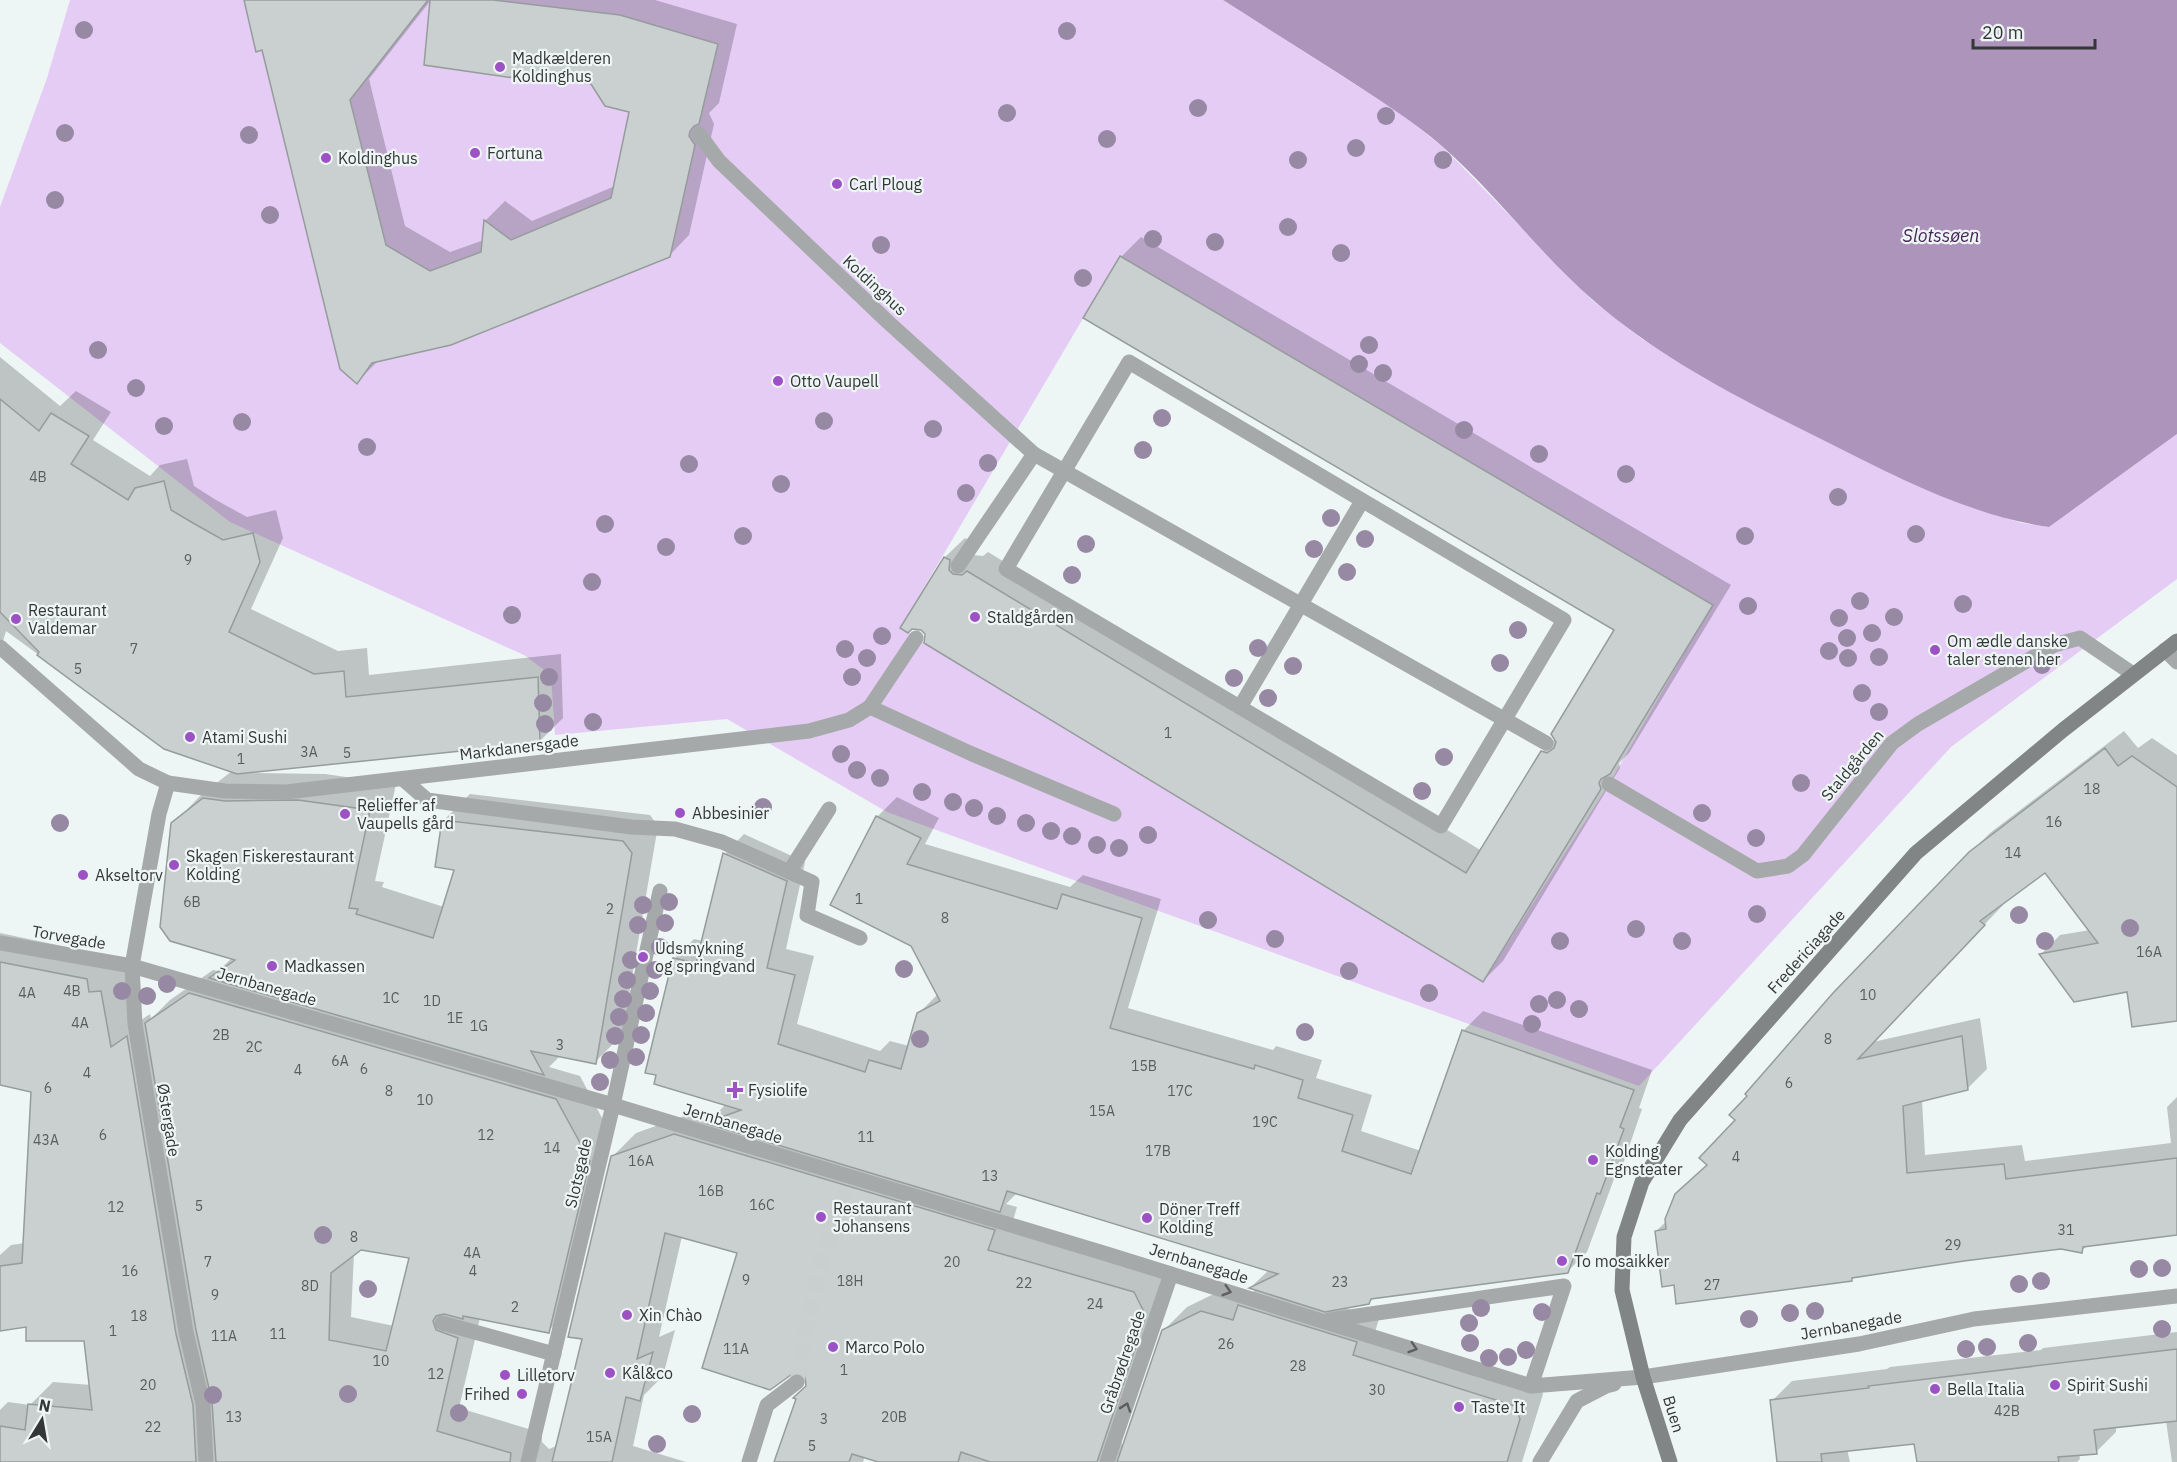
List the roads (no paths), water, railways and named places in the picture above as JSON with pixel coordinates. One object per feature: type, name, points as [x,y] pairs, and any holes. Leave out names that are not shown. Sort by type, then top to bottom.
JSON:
[{"type":"main road","name":"Fredericiagade","points":[[1643,1377],[1622,1290],[1624,1237],[1642,1182],[1680,1120],[1916,854],[2171,645]]},
{"type":"main road","name":"Buen","points":[[1643,1377],[1670,1462]]},
{"type":"street","name":"Koldinghus","points":[[699,134],[719,161],[888,322],[1034,454],[1546,743]]},
{"type":"street","points":[[1129,362],[1564,620],[1441,826],[1006,568],[1064,470],[1129,362]]},
{"type":"street","points":[[958,566],[1034,454]]},
{"type":"street","points":[[1240,707],[1362,501]]},
{"type":"street","points":[[916,638],[870,707],[972,754],[1114,814]]},
{"type":"street","name":"Staldgården","points":[[1609,784],[1757,871],[1788,866],[1803,855],[1892,743],[1918,724],[2054,645],[2080,639],[2133,674]]},
{"type":"street","points":[[2171,645],[2177,662]]},
{"type":"street","points":[[0,647],[140,769],[168,783]]},
{"type":"street","name":"Markdanersgade","points":[[168,783],[225,791],[286,792],[810,731],[849,720],[870,707]]},
{"type":"street","points":[[403,778],[427,801],[631,827],[675,829],[722,842],[812,882],[807,915],[860,938]]},
{"type":"street","name":"Østergade","points":[[168,783],[159,814],[132,966],[135,1024],[186,1332],[203,1404],[206,1462]]},
{"type":"street","points":[[789,872],[829,809]]},
{"type":"street","name":"Slotsgade","points":[[528,1462],[613,1105],[660,891]]},
{"type":"street","name":"Torvegade","points":[[0,943],[132,966]]},
{"type":"street","name":"Jernbanegade","points":[[132,966],[613,1105],[1323,1320],[1531,1386],[1643,1377],[1859,1344],[1974,1319],[2177,1296]]},
{"type":"street","name":"Gråbrødregade","points":[[1107,1462],[1171,1274]]},
{"type":"street","name":"Jernbanegade","points":[[1323,1320],[1564,1286],[1531,1386]]},
{"type":"street","points":[[442,1323],[554,1354]]},
{"type":"street","points":[[1540,1462],[1577,1401],[1606,1386],[1643,1377]]},
{"type":"street","points":[[749,1462],[767,1405],[797,1382]]},
{"type":"water","name":"Slotssøen","points":[[1223,0],[2177,0],[2177,434],[2049,527],[1992,514],[1910,483],[1738,397],[1677,362],[1648,342],[1620,322],[1573,282],[1481,184],[1431,137],[1406,118]]},
{"type":"tunnel","points":[[797,1382],[819,1269],[849,1177]]},
{"type":"place","name":"Madkælderen Koldinghus","points":[[500,67]]},
{"type":"place","name":"Fortuna","points":[[475,153]]},
{"type":"place","name":"Koldinghus","points":[[326,158]]},
{"type":"place","name":"Carl Ploug","points":[[837,184]]},
{"type":"place","name":"Otto Vaupell","points":[[778,381]]},
{"type":"place","name":"Staldgården","points":[[975,617]]},
{"type":"place","name":"Restaurant Valdemar","points":[[16,619]]},
{"type":"place","name":"Om ædle danske taler stenen her","points":[[1935,650]]},
{"type":"place","name":"Atami Sushi","points":[[190,737]]},
{"type":"place","name":"Abbesinier","points":[[680,813]]},
{"type":"place","name":"Relieffer af Vaupells gård","points":[[345,814]]},
{"type":"place","name":"Skagen Fiskerestaurant Kolding","points":[[174,865]]},
{"type":"place","name":"Akseltorv","points":[[83,875]]},
{"type":"place","name":"Udsmykning og springvand","points":[[643,957]]},
{"type":"place","name":"Madkassen","points":[[272,966]]},
{"type":"place","name":"Fysiolife","points":[[735,1090]]},
{"type":"place","name":"Kolding Egnsteater","points":[[1593,1160]]},
{"type":"place","name":"Restaurant Johansens","points":[[821,1217]]},
{"type":"place","name":"Döner Treff Kolding","points":[[1147,1218]]},
{"type":"place","name":"To mosaikker","points":[[1562,1261]]},
{"type":"place","name":"Xin Chào","points":[[627,1315]]},
{"type":"place","name":"Marco Polo","points":[[833,1347]]},
{"type":"place","name":"Kål&co","points":[[610,1373]]},
{"type":"place","name":"Lilletorv","points":[[505,1375]]},
{"type":"place","name":"Spirit Sushi","points":[[2055,1385]]},
{"type":"place","name":"Bella Italia","points":[[1935,1389]]},
{"type":"place","name":"Frihed","points":[[522,1394]]},
{"type":"place","name":"Taste It","points":[[1459,1407]]}]
